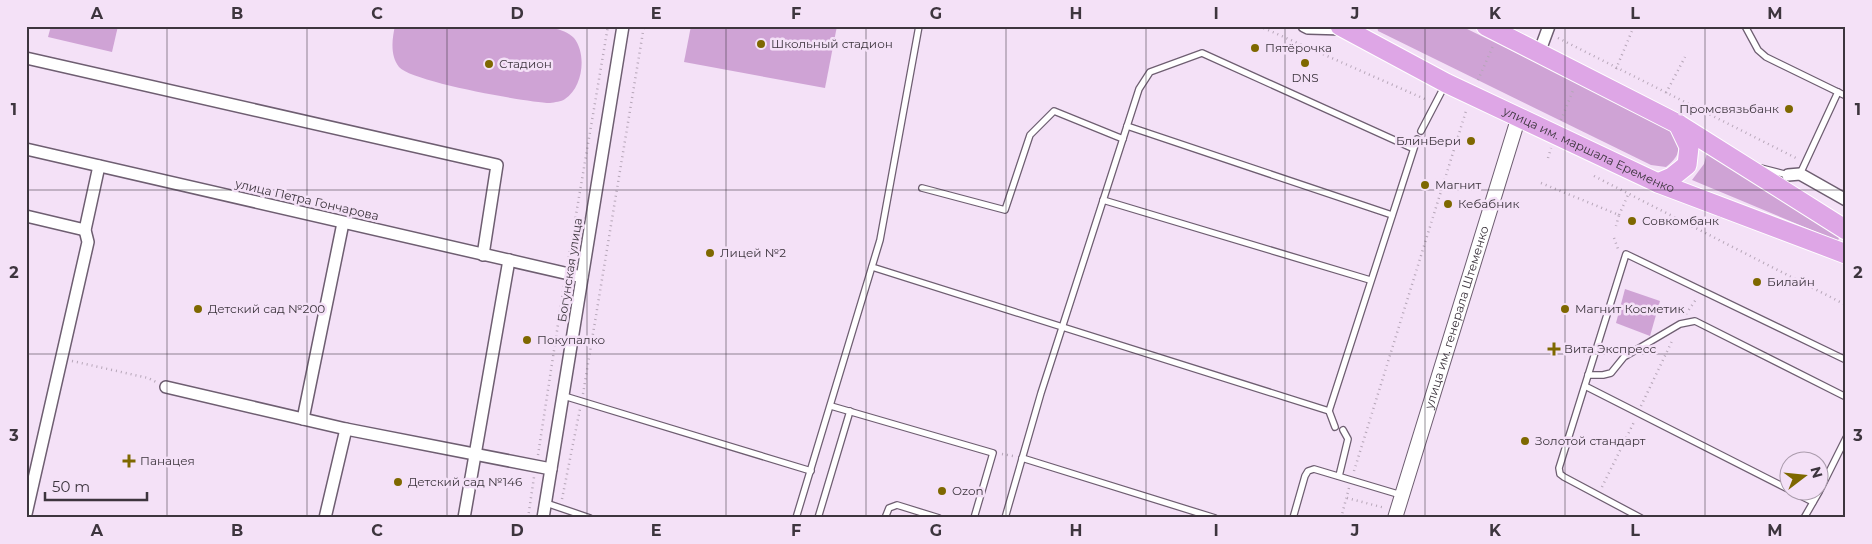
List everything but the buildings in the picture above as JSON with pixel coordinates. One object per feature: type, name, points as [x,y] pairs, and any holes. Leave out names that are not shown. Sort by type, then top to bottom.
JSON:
[{"type":"highway","name":"улица им. маршала Еременко","points":[[1342,28],[1364,34],[1446,83],[1658,183],[1846,254]]},
{"type":"highway","points":[[1492,29],[1678,124],[1846,230]]},
{"type":"highway","points":[[1658,183],[1672,177],[1687,165],[1689,147],[1678,124]]},
{"type":"street","name":"Богунская улица","points":[[543,518],[623,26]]},
{"type":"street","points":[[1304,26],[1308,28],[1342,28]]},
{"type":"street","points":[[1538,53],[1548,29]]},
{"type":"street","points":[[26,58],[497,165],[483,254]]},
{"type":"street","name":"улица им. генерала Штеменко","points":[[1395,514],[1519,116]]},
{"type":"street","name":"улица Петра Гончарова","points":[[26,149],[582,277]]},
{"type":"street","points":[[26,514],[88,242],[85,230],[100,166]]},
{"type":"street","points":[[1794,175],[1846,200]]},
{"type":"street","points":[[26,216],[85,230]]},
{"type":"street","points":[[303,419],[343,223]]},
{"type":"street","points":[[464,518],[509,260]]},
{"type":"street","points":[[166,387],[346,429],[551,469]]},
{"type":"street","points":[[325,518],[346,429]]},
{"type":"lane","points":[[796,518],[880,240],[919,26]]},
{"type":"lane","points":[[1745,26],[1758,50],[1766,58],[1846,96]]},
{"type":"lane","points":[[1005,518],[1062,328],[1139,89],[1150,72],[1202,53],[1412,148]]},
{"type":"lane","points":[[1421,130],[1446,83]]},
{"type":"lane","points":[[1738,162],[1794,175],[1806,163],[1838,92]]},
{"type":"lane","points":[[922,188],[1005,210],[1030,135],[1054,111],[1123,139]]},
{"type":"lane","points":[[1127,126],[1392,215]]},
{"type":"lane","points":[[1335,427],[1329,411],[1412,148],[1417,139]]},
{"type":"lane","points":[[1103,200],[1370,280]]},
{"type":"lane","points":[[1641,518],[1560,474],[1559,468],[1626,254],[1846,360]]},
{"type":"lane","points":[[872,267],[1329,411]]},
{"type":"lane","points":[[1588,375],[1611,373],[1624,357],[1680,324],[1695,321],[1846,397]]},
{"type":"lane","points":[[1585,386],[1780,485]]},
{"type":"lane","points":[[564,396],[811,471]]},
{"type":"lane","points":[[831,406],[993,453],[974,518]]},
{"type":"lane","points":[[818,518],[850,411]]},
{"type":"lane","points":[[1339,476],[1348,438],[1343,430]]},
{"type":"lane","points":[[1830,469],[1846,438]]},
{"type":"lane","points":[[1022,458],[1215,518]]},
{"type":"lane","points":[[1293,518],[1308,471],[1314,469],[1401,495]]},
{"type":"lane","points":[[1804,518],[1813,502]]},
{"type":"lane","points":[[546,503],[590,518]]},
{"type":"lane","points":[[886,518],[889,508],[897,505],[939,518]]},
{"type":"path","points":[[528,518],[566,273],[608,26]]},
{"type":"path","points":[[560,508],[582,401],[644,26]]},
{"type":"path","points":[[1259,26],[1436,103]]},
{"type":"path","points":[[1616,69],[1634,26]]},
{"type":"path","points":[[1341,518],[1351,479],[1492,29]]},
{"type":"path","points":[[1548,29],[1616,69],[1806,163]]},
{"type":"path","points":[[1548,158],[1555,135],[1589,54]]},
{"type":"path","points":[[1666,93],[1685,57]]},
{"type":"path","points":[[1594,176],[1846,305]]},
{"type":"path","points":[[1541,183],[1619,215]]},
{"type":"path","points":[[1616,226],[1628,195]]},
{"type":"path","points":[[1598,495],[1680,324]]},
{"type":"path","points":[[61,358],[148,378],[166,387]]},
{"type":"path","points":[[993,453],[1022,458]]},
{"type":"path","points":[[1346,498],[1395,514]]},
{"type":"shaded area","points":[[51,26],[118,26],[112,52],[48,37]]},
{"type":"shaded area","name":"Стадион","points":[[395,26],[553,28],[572,36],[578,45],[582,61],[579,79],[576,87],[565,99],[550,103],[495,95],[425,79],[408,73],[396,63],[392,47]]},
{"type":"shaded area","name":"Школьный стадион","points":[[691,26],[837,26],[825,88],[684,62]]},
{"type":"shaded area","points":[[1377,26],[1461,26],[1670,128],[1676,140],[1678,153],[1666,167],[1651,165],[1378,31]]},
{"type":"shaded area","points":[[1707,153],[1840,234],[1838,241],[1692,180],[1704,164]]},
{"type":"shaded area","points":[[1625,289],[1660,301],[1650,336],[1616,323]]},
{"type":"place","name":"Школьный стадион","points":[[761,44]]},
{"type":"place","name":"Пятёрочка","points":[[1255,48]]},
{"type":"place","name":"DNS","points":[[1305,63]]},
{"type":"place","name":"Стадион","points":[[489,64]]},
{"type":"place","name":"Промсвязьбанк","points":[[1789,109]]},
{"type":"place","name":"БлинБери","points":[[1471,141]]},
{"type":"place","name":"Магнит","points":[[1425,185]]},
{"type":"place","name":"Кебабник","points":[[1448,204]]},
{"type":"place","name":"Совкомбанк","points":[[1632,221]]},
{"type":"place","name":"Лицей №2","points":[[710,253]]},
{"type":"place","name":"Билайн","points":[[1757,282]]},
{"type":"place","name":"Детский сад №200","points":[[198,309]]},
{"type":"place","name":"Магнит Косметик","points":[[1565,309]]},
{"type":"place","name":"Покупалко","points":[[527,340]]},
{"type":"place","name":"Вита Экспресс","points":[[1554,349]]},
{"type":"place","name":"Золотой стандарт","points":[[1525,441]]},
{"type":"place","name":"Панацея","points":[[129,461]]},
{"type":"place","name":"Детский сад №146","points":[[398,482]]},
{"type":"place","name":"Ozon","points":[[942,491]]}]
